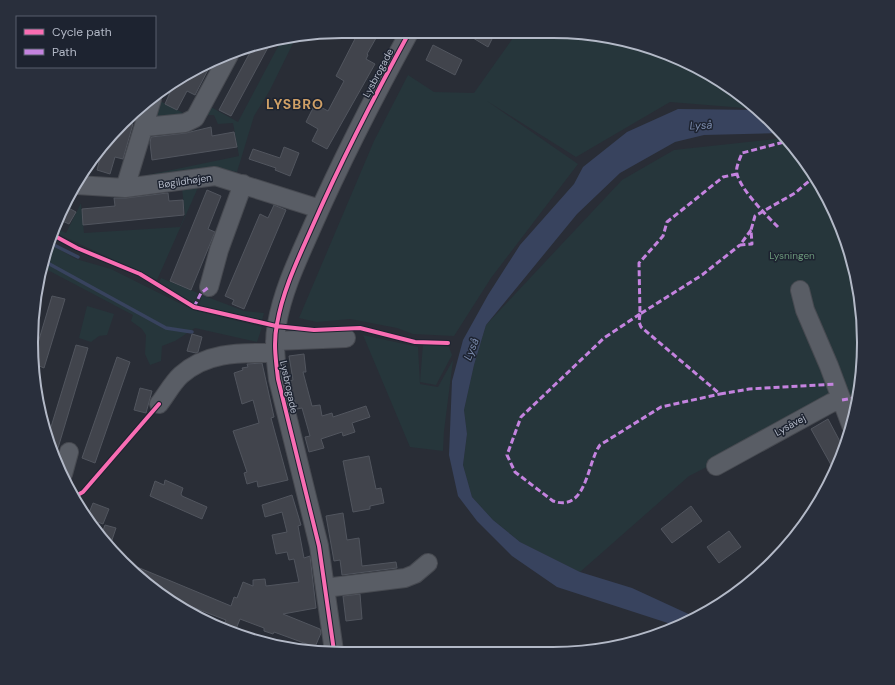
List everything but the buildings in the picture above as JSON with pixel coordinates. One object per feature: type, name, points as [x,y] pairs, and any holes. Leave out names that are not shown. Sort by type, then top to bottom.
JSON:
[{"type":"street","name":"Lysbrogade","points":[[333,647],[319,546],[278,379],[275,347],[276,326],[286,287],[320,209],[365,113],[406,38]]},
{"type":"street","points":[[145,127],[185,122],[195,118],[226,61]]},
{"type":"street","points":[[126,188],[150,107]]},
{"type":"street","name":"Bøgildhøjen","points":[[81,186],[126,188],[215,176],[320,209]]},
{"type":"street","points":[[209,286],[219,250],[243,184]]},
{"type":"street","points":[[800,290],[805,310],[848,417]]},
{"type":"street","points":[[158,404],[180,376],[210,358],[229,353],[346,338]]},
{"type":"street","name":"Lysåvej","points":[[716,466],[831,403],[842,400]]},
{"type":"street","points":[[65,467],[69,452]]},
{"type":"street","points":[[325,588],[405,578],[415,574],[428,563]]},
{"type":"green space","points":[[513,38],[572,39],[631,48],[669,61],[687,69],[722,89],[746,108],[670,102],[576,157],[487,101],[578,164],[491,278],[454,336],[413,334],[397,328],[350,319],[317,322],[299,318],[374,141],[408,75],[434,92],[474,93]]},
{"type":"green space","points":[[293,42],[270,90],[254,116],[237,172],[214,167],[138,177],[239,156],[233,123],[218,124],[214,115],[203,115],[209,106],[238,122],[279,45]]},
{"type":"green space","points":[[158,100],[185,114],[160,118],[157,115],[156,105]]},
{"type":"green space","name":"Lysningen","points":[[778,139],[806,173],[826,208],[834,226],[847,264],[851,283],[857,342],[852,395],[849,395],[689,476],[580,572],[520,542],[493,520],[472,497],[463,465],[467,434],[464,410],[474,365],[486,325],[622,180],[674,150]]},
{"type":"green space","points":[[200,183],[157,280],[58,234],[60,230],[66,233],[81,203],[84,233],[180,227],[185,215],[182,188]]},
{"type":"green space","points":[[54,246],[76,259],[111,269],[193,310],[262,327],[257,342],[195,328],[175,341],[162,346],[161,361],[150,365],[145,354],[146,335],[142,329],[131,321],[133,315],[47,270]]},
{"type":"green space","points":[[161,278],[198,293],[194,303],[159,282]]},
{"type":"green space","points":[[202,295],[244,311],[264,313],[262,320],[220,312],[199,305]]},
{"type":"green space","points":[[87,306],[114,314],[107,335],[99,336],[91,342],[79,338]]},
{"type":"green space","points":[[363,335],[418,347],[420,384],[438,387],[453,360],[443,451],[410,447]]},
{"type":"green space","points":[[423,344],[449,347],[452,355],[436,385],[420,382]]},
{"type":"water","name":"Lyså","points":[[678,109],[748,110],[773,133],[704,135],[675,142],[620,173],[577,214],[486,325],[474,365],[464,410],[467,434],[463,465],[472,497],[493,520],[520,542],[580,572],[632,588],[690,615],[670,624],[557,587],[512,556],[477,521],[458,496],[449,455],[452,381],[463,340],[488,295],[520,245],[574,184],[583,167],[627,132]]},
{"type":"waterway","points":[[54,245],[78,257]]},
{"type":"waterway","points":[[48,263],[166,328],[192,332]]},
{"type":"marked path","points":[[778,227],[743,187],[739,180],[737,169],[742,153],[782,143]]},
{"type":"marked path","points":[[737,174],[723,177],[667,222],[663,236],[639,263],[640,314],[702,275],[740,245]]},
{"type":"marked path","points":[[751,230],[755,216],[795,193],[810,180]]},
{"type":"marked path","points":[[751,230],[752,244],[740,245],[751,230]]},
{"type":"marked path","points":[[194,307],[201,293],[209,287]]},
{"type":"marked path","points":[[640,314],[604,338],[521,417],[507,455],[515,472],[553,501],[564,503],[573,500],[584,484],[600,445],[661,407],[720,394]]},
{"type":"marked path","points":[[640,314],[639,322],[641,327],[720,394],[749,389],[836,384]]},
{"type":"marked path","points":[[842,400],[852,398]]},
{"type":"cycle path","points":[[333,647],[319,546],[278,379],[275,338],[283,298],[297,261],[335,176],[406,38]]},
{"type":"cycle path","points":[[57,237],[77,248],[140,274],[194,307],[276,326],[314,330],[360,328],[415,342],[448,343]]},
{"type":"cycle path","points":[[79,494],[83,492],[159,404]]},
{"type":"district","name":"LYSBRO","points":[[295,104]]}]
